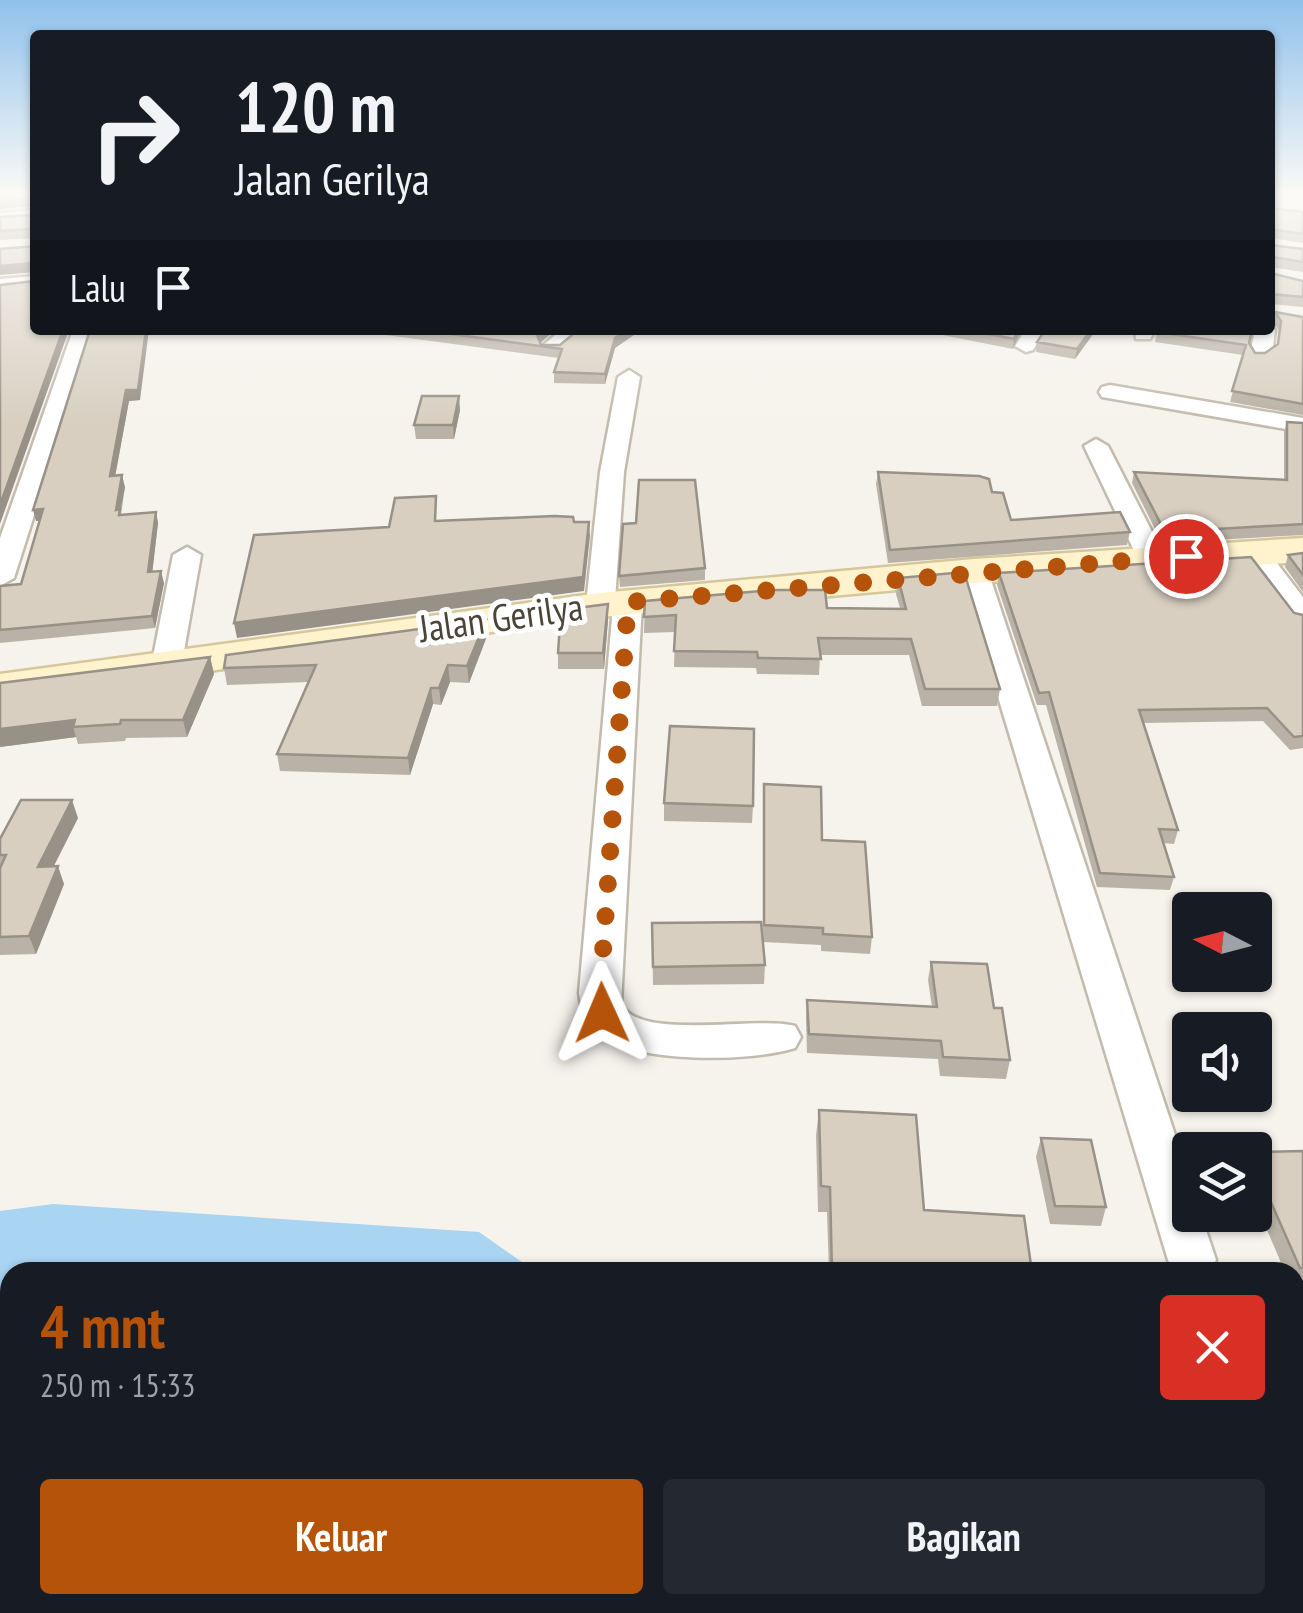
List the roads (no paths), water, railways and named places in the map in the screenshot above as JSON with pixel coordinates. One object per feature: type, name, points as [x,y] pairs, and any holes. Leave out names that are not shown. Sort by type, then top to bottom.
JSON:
[{"type":"street","points":[[0,284],[30,282]]},
{"type":"street","points":[[0,578],[81,335]]},
{"type":"street","points":[[551,348],[568,335]]},
{"type":"street","points":[[1261,354],[1264,335]]},
{"type":"street","points":[[629,377],[612,472],[614,603],[602,1013],[610,1023],[631,1034],[670,1038],[780,1037]]},
{"type":"street","points":[[1110,392],[1303,425]]},
{"type":"street","points":[[1096,446],[1152,559]]},
{"type":"street","name":"Jalan Gerilya","points":[[0,687],[614,603],[974,571],[1303,550]]},
{"type":"street","points":[[1253,551],[1303,617]]},
{"type":"street","points":[[167,662],[187,555]]},
{"type":"street","points":[[974,571],[1192,1260]]},
{"type":"water","points":[[53,1204],[479,1232],[522,1262],[0,1262],[0,1211]]}]
